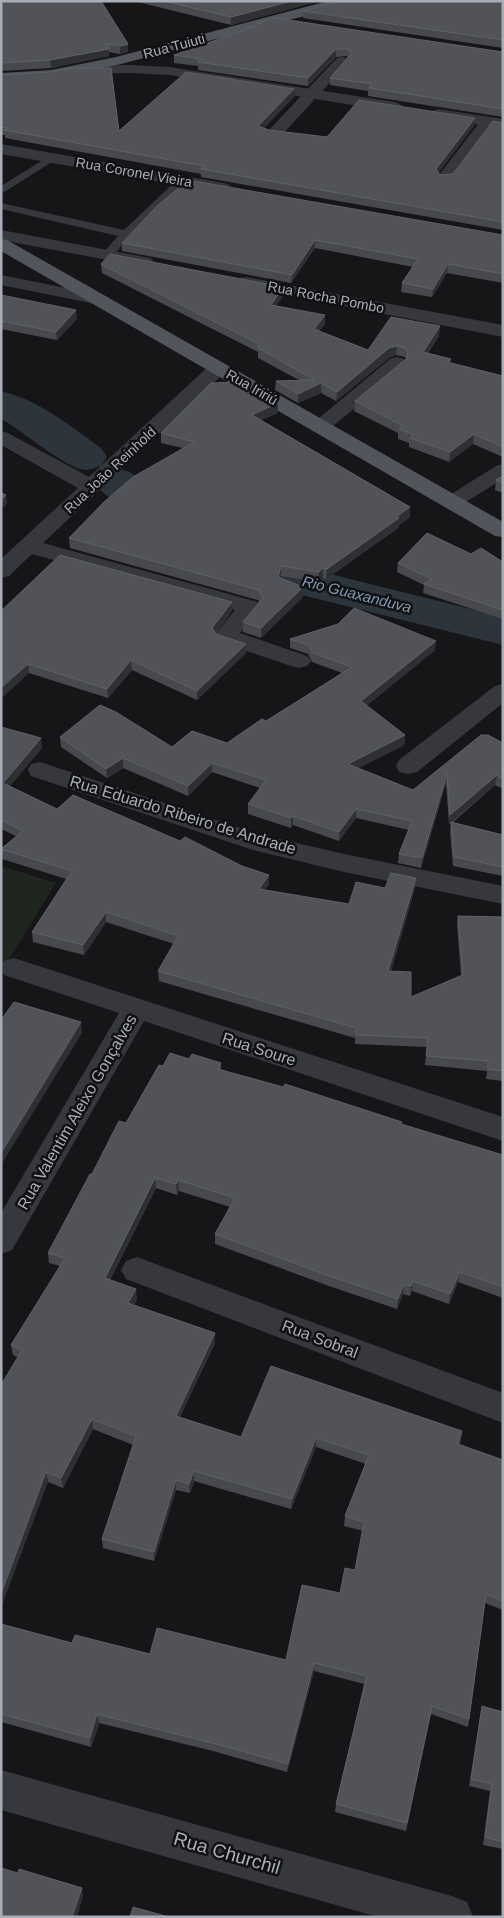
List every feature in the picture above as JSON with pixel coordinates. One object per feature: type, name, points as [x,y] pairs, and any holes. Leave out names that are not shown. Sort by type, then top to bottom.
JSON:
[{"type":"main road","name":"Rua Tuiuti","points":[[1,77],[78,70],[344,1]]},
{"type":"main road","name":"Rua Iririú","points":[[1,244],[503,530]]},
{"type":"street","points":[[274,20],[312,26]]},
{"type":"street","points":[[149,53],[145,62],[149,66],[168,72]]},
{"type":"street","points":[[275,133],[342,61]]},
{"type":"street","points":[[78,70],[131,68],[168,72],[495,123]]},
{"type":"street","points":[[445,178],[495,123]]},
{"type":"street","name":"Rua Coronel Vieira","points":[[1,149],[240,191]]},
{"type":"street","points":[[1,235],[165,266]]},
{"type":"street","name":"Rua Rocha Pombo","points":[[232,279],[503,331]]},
{"type":"street","points":[[1,280],[96,299]]},
{"type":"street","points":[[320,427],[397,363]]},
{"type":"street","name":"Rua João Reinhold","points":[[2,569],[218,368]]},
{"type":"street","points":[[1,437],[102,477]]},
{"type":"street","points":[[452,502],[503,470]]},
{"type":"street","points":[[28,546],[250,607],[225,636],[299,661]]},
{"type":"street","points":[[408,766],[503,691]]},
{"type":"street","name":"Rua Eduardo Ribeiro de Andrade","points":[[40,770],[253,841],[344,863],[503,894]]},
{"type":"street","name":"Rua Soure","points":[[14,968],[503,1130]]},
{"type":"street","name":"Rua Valentim Aleixo Gonçalves","points":[[1,1241],[137,1008]]},
{"type":"street","name":"Rua Sobral","points":[[137,1270],[503,1408]]},
{"type":"street","name":"Rua Churchil","points":[[1,1790],[452,1917]]},
{"type":"lane","points":[[1,191],[51,158]]},
{"type":"lane","points":[[107,255],[126,234],[182,181]]},
{"type":"lane","points":[[1,206],[126,234]]},
{"type":"shaded area","points":[[1,866],[56,883],[1,972]]},
{"type":"building","points":[[1,1],[101,1],[128,44],[120,46],[108,44],[109,49],[50,60],[1,63]]},
{"type":"building","points":[[164,1],[292,1],[231,17]]},
{"type":"building","points":[[340,1],[503,1],[503,40],[303,11]]},
{"type":"building","points":[[275,18],[503,52],[503,109],[369,88],[372,84],[330,78],[351,54],[348,49],[336,49],[308,78],[198,62],[201,59],[174,55],[261,24],[256,23]]},
{"type":"building","points":[[74,68],[111,68],[119,131],[186,72],[294,89],[258,126],[269,130],[327,137],[359,100],[475,118],[436,169],[440,175],[453,174],[493,121],[503,123],[503,222],[201,169],[204,166],[4,130],[8,128],[1,127],[1,75],[51,72]]},
{"type":"building","points":[[188,180],[503,235],[501,242],[503,243],[503,274],[448,264],[433,289],[402,283],[418,259],[315,240],[292,275],[122,243],[156,207]]},
{"type":"building","points":[[110,254],[283,287],[271,305],[325,315],[314,329],[368,350],[391,317],[440,326],[423,352],[451,359],[447,362],[503,376],[503,447],[474,434],[450,452],[410,438],[414,435],[399,429],[403,426],[355,401],[406,359],[408,353],[405,348],[397,346],[389,348],[337,392],[321,383],[298,394],[276,381],[315,380],[258,348],[259,344],[101,264]]},
{"type":"building","points":[[1,295],[76,310],[56,332],[1,321]]},
{"type":"building","points":[[241,382],[278,403],[252,415],[410,507],[396,517],[399,518],[327,569],[323,568],[319,572],[281,566],[278,577],[303,587],[261,628],[243,622],[263,598],[259,590],[69,538],[104,502],[133,477],[194,442],[161,433],[211,383]]},
{"type":"building","points":[[503,476],[503,483],[496,480]]},
{"type":"building","points":[[1,493],[6,495],[1,500]]},
{"type":"building","points":[[427,533],[471,554],[481,548],[503,562],[503,610],[424,584],[432,579],[398,563]]},
{"type":"building","points":[[60,555],[232,602],[212,628],[216,634],[246,644],[197,691],[131,660],[107,689],[28,664],[1,688],[1,611]]},
{"type":"building","points":[[354,608],[436,641],[361,701],[405,735],[348,764],[413,790],[481,735],[488,735],[503,743],[503,779],[497,775],[450,815],[447,774],[422,858],[399,854],[412,821],[356,809],[339,832],[293,816],[291,818],[248,804],[266,780],[212,763],[188,786],[123,758],[106,769],[60,737],[100,705],[116,712],[172,747],[192,731],[227,743],[262,719],[266,721],[352,667],[313,653],[308,645],[290,639],[338,624]]},
{"type":"building","points":[[1,727],[41,738],[3,783],[57,809],[73,795],[180,841],[185,837],[242,866],[269,875],[259,889],[349,904],[356,882],[385,888],[391,873],[416,878],[388,971],[411,972],[411,997],[463,975],[458,916],[503,917],[503,1071],[488,1069],[488,1061],[426,1056],[428,1038],[356,1035],[356,1028],[158,971],[178,936],[106,912],[83,945],[32,932],[72,871],[1,849],[23,831],[1,820]]},
{"type":"building","points":[[451,822],[503,835],[503,867],[454,857]]},
{"type":"building","points":[[14,1002],[81,1022],[1,1153],[1,1020]]},
{"type":"building","points":[[170,1053],[189,1059],[192,1054],[221,1063],[218,1069],[283,1087],[285,1084],[402,1122],[401,1124],[503,1155],[503,1287],[460,1272],[450,1294],[413,1281],[411,1286],[404,1284],[398,1299],[215,1234],[235,1198],[178,1180],[176,1184],[155,1178],[105,1278],[136,1289],[128,1303],[215,1333],[176,1416],[241,1437],[271,1366],[462,1431],[458,1444],[503,1460],[503,1601],[486,1594],[469,1719],[432,1706],[407,1823],[336,1804],[367,1676],[314,1663],[288,1764],[97,1714],[90,1738],[1,1714],[1,1624],[72,1643],[75,1635],[150,1654],[157,1628],[286,1660],[302,1585],[340,1593],[345,1568],[355,1570],[364,1522],[345,1516],[369,1455],[316,1438],[292,1499],[194,1471],[189,1484],[176,1480],[154,1552],[102,1539],[136,1436],[92,1419],[61,1478],[46,1472],[1,1594],[1,1385],[22,1350],[11,1345],[65,1258],[48,1253],[90,1174],[92,1174],[119,1121],[126,1123],[159,1065],[163,1066]]},
{"type":"building","points":[[482,1706],[503,1712],[503,1842],[485,1837],[492,1784],[471,1779]]},
{"type":"building","points":[[1,1868],[18,1873],[19,1869],[82,1888],[72,1917],[1,1917]]},
{"type":"building","points":[[133,1907],[169,1917],[130,1917]]},
{"type":"waterway","name":"Rio Guaxanduva","points":[[1,403],[30,417],[86,457]]},
{"type":"waterway","name":"Rio Guaxanduva","points":[[115,481],[137,498],[221,533],[298,580],[503,631]]}]
